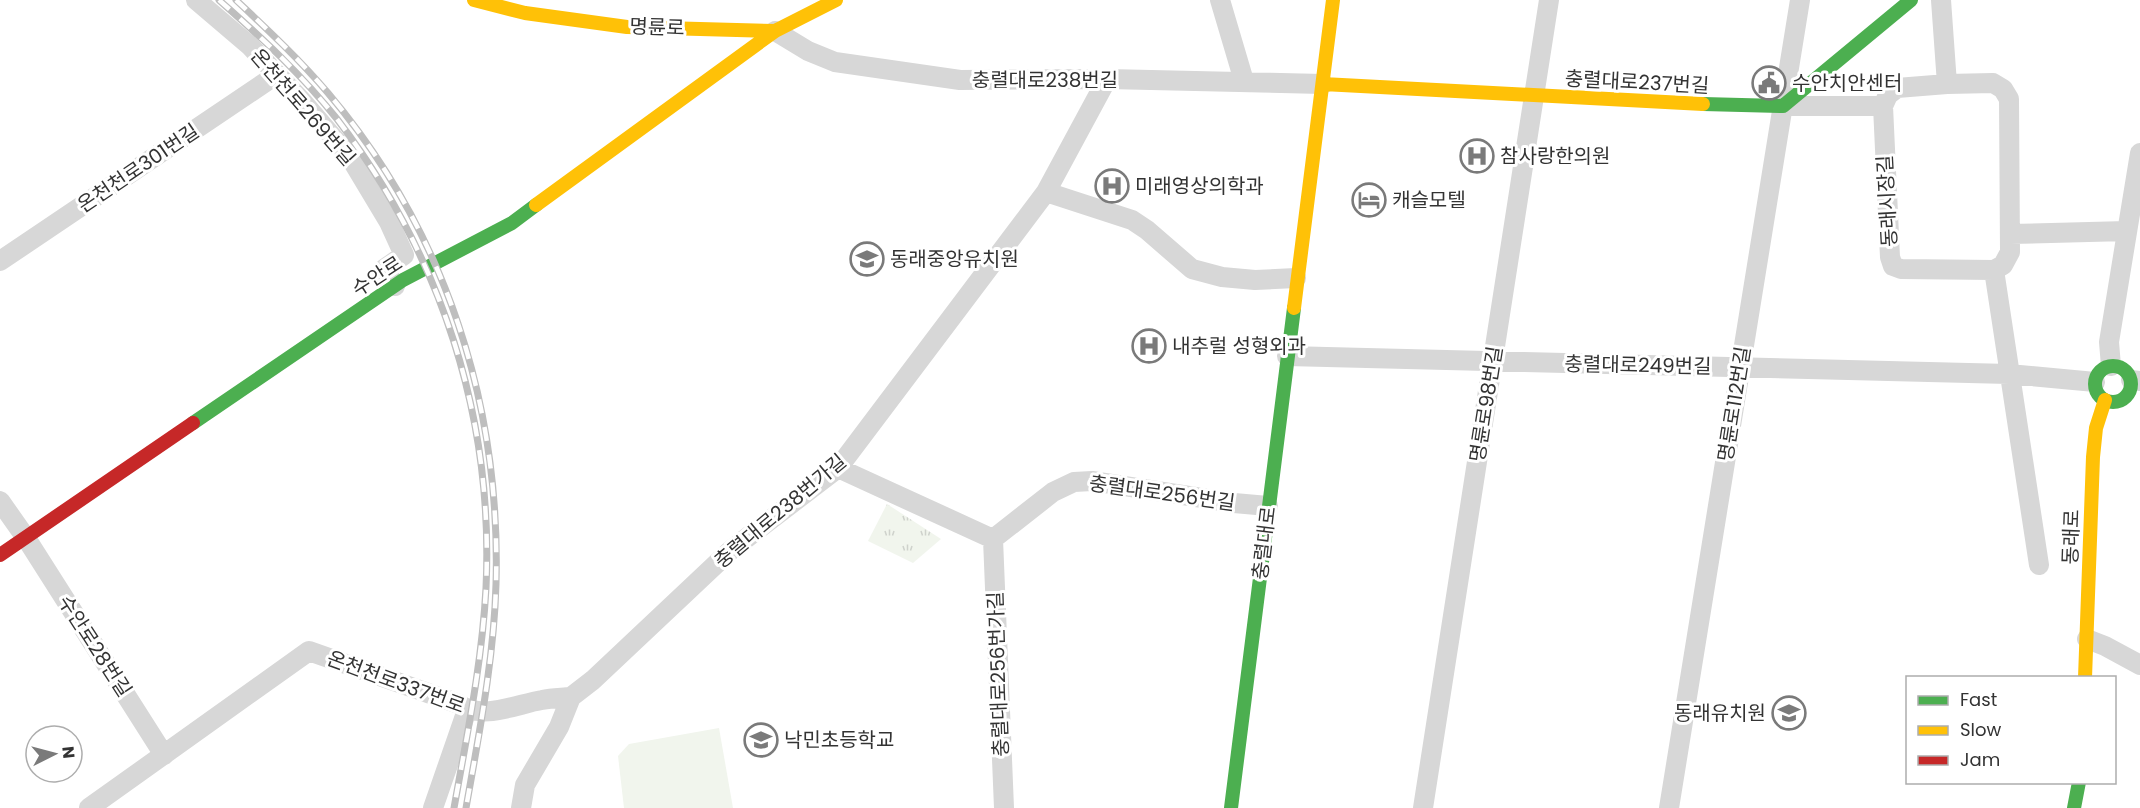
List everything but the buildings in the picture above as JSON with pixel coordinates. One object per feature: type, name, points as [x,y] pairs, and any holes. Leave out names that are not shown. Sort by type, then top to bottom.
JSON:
[{"type":"main road","name":"명륜로","points":[[474,0],[525,13],[627,27],[775,31],[836,0]]},
{"type":"main road","name":"충렬대로","points":[[1231,808],[1296,278],[1333,0]]},
{"type":"main road","points":[[1783,106],[1911,0]]},
{"type":"main road","name":"수안로","points":[[0,555],[395,286],[512,223],[775,31]]},
{"type":"main road","name":"충렬대로237번길","points":[[1323,84],[1667,104],[1783,106]]},
{"type":"main road","points":[[2127,375],[2140,361]]},
{"type":"main road","points":[[2103,369],[2127,375],[2130,390],[2124,398],[2115,402],[2105,400],[2098,392],[2095,382],[2103,369]]},
{"type":"main road","name":"동래로","points":[[2085,676],[2093,457],[2096,428],[2105,400]]},
{"type":"main road","points":[[2074,808],[2079,784]]},
{"type":"street","name":"온천천로269번길","points":[[196,0],[250,46],[302,101],[350,157],[389,222],[404,255],[384,269],[395,286]]},
{"type":"street","points":[[1220,0],[1244,81]]},
{"type":"street","name":"명륜로98번길","points":[[1423,808],[1548,0]]},
{"type":"street","name":"명륜로112번길","points":[[1669,808],[1800,0]]},
{"type":"street","points":[[1941,0],[1947,84]]},
{"type":"street","name":"충렬대로238번길","points":[[775,31],[808,51],[835,62],[960,80],[1107,79],[1323,84]]},
{"type":"street","name":"온천천로301번길","points":[[0,261],[276,75]]},
{"type":"street","name":"충렬대로238번가길","points":[[571,697],[593,680],[731,550],[838,468],[1046,192],[1107,79]]},
{"type":"street","points":[[1783,106],[1883,106],[1888,94],[1897,88],[1947,84],[1993,83],[2003,89],[2009,99],[2010,252],[2003,265],[1994,270],[2039,565]]},
{"type":"street","name":"동래시장길","points":[[1883,106],[1890,257],[1893,266],[1901,269],[1946,271],[1994,270]]},
{"type":"street","points":[[2127,375],[2109,342],[2140,153]]},
{"type":"street","points":[[1046,192],[1132,220],[1192,269],[1222,277],[1255,280],[1296,278]]},
{"type":"street","points":[[2010,234],[2127,231]]},
{"type":"street","name":"충렬대로249번길","points":[[1287,356],[2009,374],[2095,382]]},
{"type":"street","points":[[838,468],[993,539]]},
{"type":"street","name":"충렬대로256번길","points":[[993,539],[1053,492],[1074,482],[1092,481],[1234,503],[1268,506]]},
{"type":"street","name":"수안로28번길","points":[[0,501],[164,754]]},
{"type":"street","name":"충렬대로256번가길","points":[[993,539],[1004,808]]},
{"type":"street","points":[[2086,639],[2106,646],[2140,665]]},
{"type":"street","name":"온천천로337번로","points":[[89,808],[309,651],[459,704],[467,710],[497,710],[542,700],[571,697]]},
{"type":"street","points":[[521,808],[525,785],[560,727],[571,697]]},
{"type":"street","points":[[433,808],[467,710]]},
{"type":"green space","points":[[887,504],[941,539],[913,563],[868,541]]},
{"type":"green space","points":[[719,728],[733,808],[624,808],[618,756],[629,744]]},
{"type":"railway","points":[[219,0],[266,42],[310,87],[337,119],[374,171],[405,226],[432,282],[454,340],[470,400],[481,462],[486,524],[486,588],[481,644],[454,808]]},
{"type":"railway","points":[[236,0],[295,57],[328,93],[369,146],[404,203],[434,262],[458,323],[476,386],[488,451],[495,517],[496,584],[489,668],[466,808]]},
{"type":"traffic: fast","points":[[1703,104],[1783,106],[1911,0]]},
{"type":"traffic: fast","points":[[193,423],[403,280],[512,223],[536,205]]},
{"type":"traffic: fast","points":[[1231,808],[1294,308]]},
{"type":"traffic: fast","points":[[2113,366],[2125,372],[2131,384],[2125,396],[2113,402],[2101,396],[2095,384],[2101,372],[2113,366]]},
{"type":"traffic: fast","points":[[2074,808],[2079,784]]},
{"type":"traffic: slow","points":[[474,0],[525,13],[627,27],[775,31],[836,0]]},
{"type":"traffic: slow","points":[[1294,308],[1333,0]]},
{"type":"traffic: slow","points":[[536,205],[775,31]]},
{"type":"traffic: slow","points":[[1323,84],[1703,104]]},
{"type":"traffic: slow","points":[[2085,676],[2093,457],[2096,428],[2105,400]]},
{"type":"traffic: jam","points":[[0,555],[193,423]]},
{"type":"place","name":"수안치안센터","points":[[1769,83]]},
{"type":"place","name":"참사랑한의원","points":[[1477,156]]},
{"type":"place","name":"미래영상의학과","points":[[1112,186]]},
{"type":"place","name":"캐슬모텔","points":[[1369,200]]},
{"type":"place","name":"동래중앙유치원","points":[[867,259]]},
{"type":"place","name":"내추럴 성형외과","points":[[1149,346]]},
{"type":"place","name":"동래유치원","points":[[1789,713]]},
{"type":"place","name":"낙민초등학교","points":[[761,740]]}]
